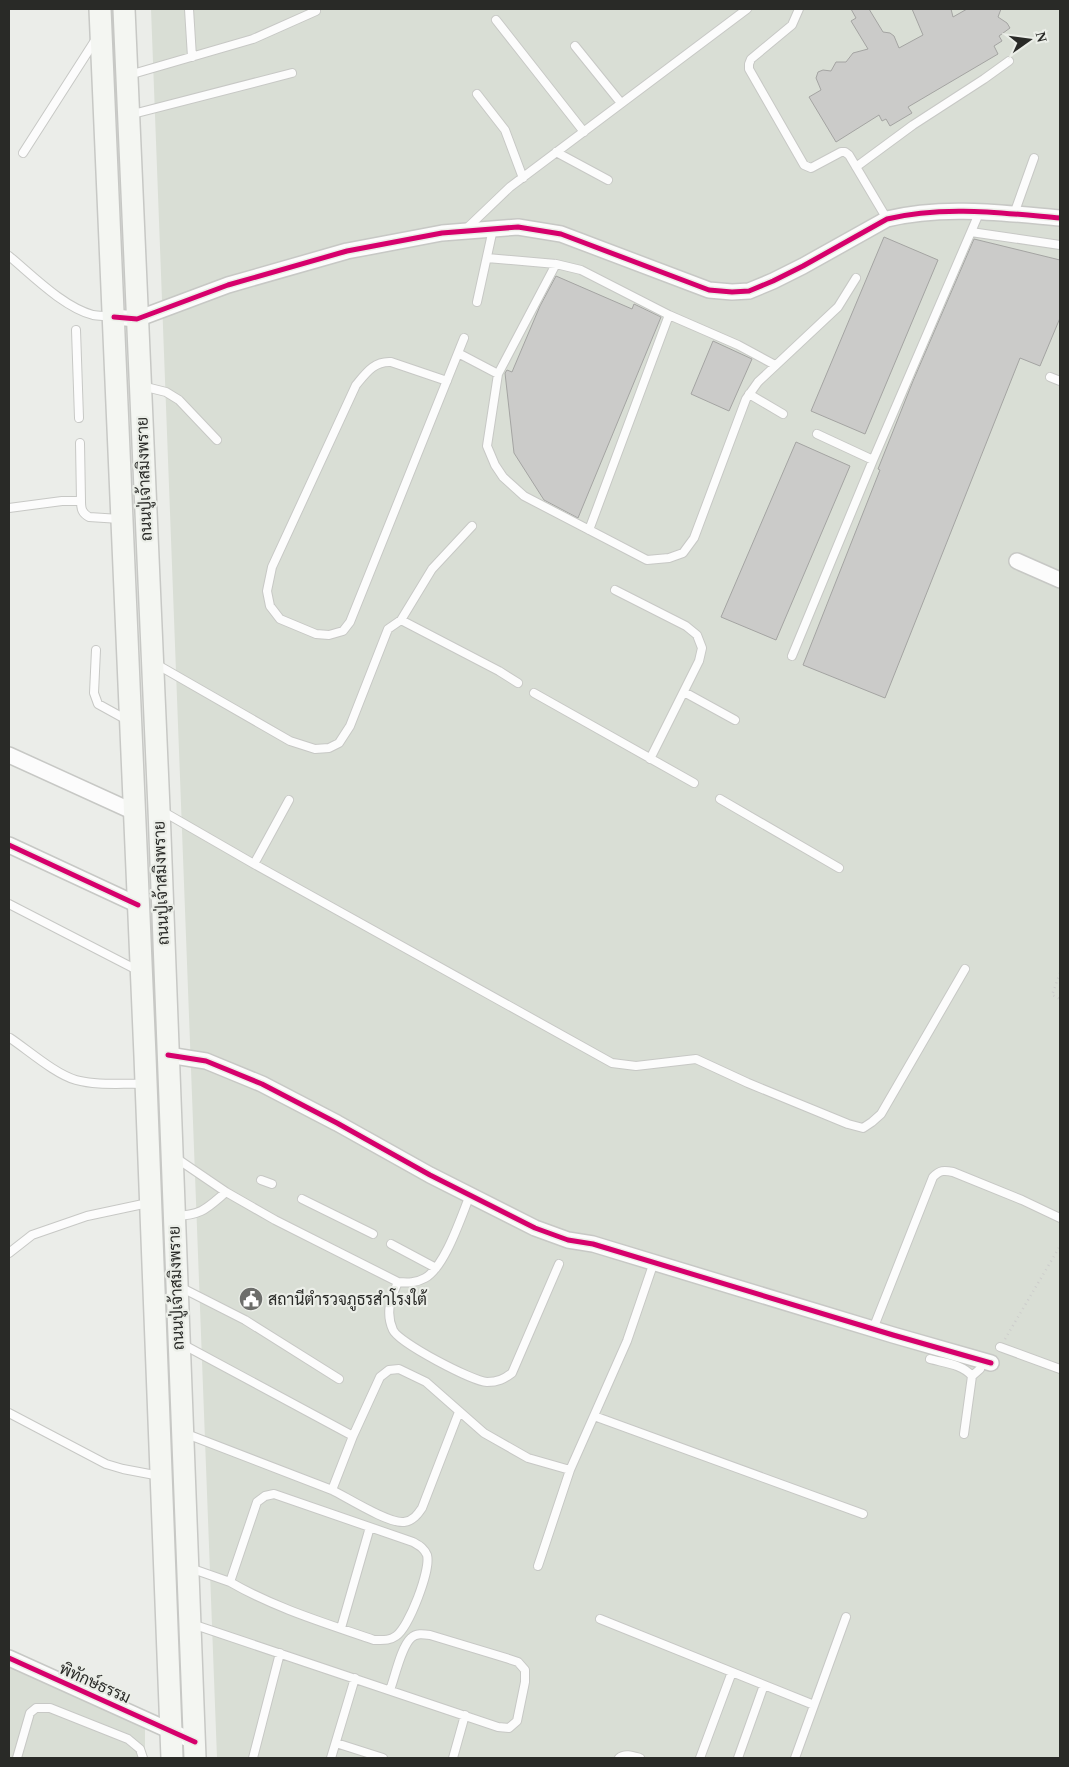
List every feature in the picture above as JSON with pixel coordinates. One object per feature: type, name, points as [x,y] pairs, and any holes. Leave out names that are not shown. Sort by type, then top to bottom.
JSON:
[{"type":"main road","name":"ถนนปู่เจ้าสมิงพราย","points":[[100,9],[155,1293],[172,1758]]},
{"type":"main road","name":"ถนนปู่เจ้าสมิงพราย","points":[[124,9],[195,1750]]},
{"type":"main road","points":[[145,1056],[168,1055]]},
{"type":"main road","points":[[155,1293],[176,1288]]},
{"type":"street","points":[[114,317],[137,319],[228,285],[347,252],[442,233],[518,227],[561,234],[709,290],[732,292],[749,291],[772,281],[887,219],[928,213],[980,211],[1060,218]]},
{"type":"street","points":[[1017,561],[1060,580]]},
{"type":"street","points":[[9,755],[134,812]]},
{"type":"street","points":[[9,845],[138,905]]},
{"type":"street","points":[[168,1055],[206,1061],[262,1084],[470,1195],[543,1231],[568,1240],[593,1244],[654,1262],[984,1364]]},
{"type":"street","name":"พิทักษ์ธรรม","points":[[9,1658],[171,1730],[195,1750]]},
{"type":"lane","points":[[189,9],[192,57]]},
{"type":"lane","points":[[126,76],[253,39],[316,11],[315,9]]},
{"type":"lane","points":[[464,231],[510,187],[747,9]]},
{"type":"lane","points":[[799,9],[792,25],[751,59],[749,69],[804,165],[811,168],[841,152],[845,152],[849,155],[887,219]]},
{"type":"lane","points":[[496,20],[584,132]]},
{"type":"lane","points":[[22,153],[101,31]]},
{"type":"lane","points":[[575,46],[621,104]]},
{"type":"lane","points":[[856,167],[913,125],[1009,61]]},
{"type":"lane","points":[[128,115],[292,73]]},
{"type":"lane","points":[[477,94],[505,130],[523,178]]},
{"type":"lane","points":[[556,152],[608,180]]},
{"type":"lane","points":[[1014,214],[1034,158]]},
{"type":"lane","points":[[792,656],[873,460],[980,211]]},
{"type":"lane","points":[[477,302],[494,229]]},
{"type":"lane","points":[[971,232],[1060,245]]},
{"type":"lane","points":[[9,256],[62,298],[77,307],[93,315],[114,317]]},
{"type":"lane","points":[[487,258],[556,264],[581,270],[669,315],[738,345],[775,365]]},
{"type":"lane","points":[[556,264],[498,374],[487,446],[495,465],[503,477],[524,496],[647,560],[670,558],[683,553],[694,538],[749,394],[775,365],[838,307],[856,278]]},
{"type":"lane","points":[[589,530],[669,315]]},
{"type":"lane","points":[[76,330],[79,418]]},
{"type":"lane","points":[[447,381],[391,362],[382,362],[371,368],[356,385],[272,567],[267,591],[270,606],[280,619],[316,634],[329,635],[343,631],[350,622],[447,381],[464,338]]},
{"type":"lane","points":[[458,353],[498,374]]},
{"type":"lane","points":[[1050,377],[1060,381]]},
{"type":"lane","points":[[140,385],[166,392],[178,400],[217,440]]},
{"type":"lane","points":[[749,394],[783,414]]},
{"type":"lane","points":[[817,434],[873,460]]},
{"type":"lane","points":[[80,443],[81,509],[89,517],[122,519]]},
{"type":"lane","points":[[9,508],[62,501],[82,501]]},
{"type":"lane","points":[[152,662],[290,741],[315,749],[329,748],[339,743],[350,726],[388,629],[402,620],[432,569],[472,526]]},
{"type":"lane","points":[[615,590],[686,626],[697,635],[702,648],[699,661],[650,759]]},
{"type":"lane","points":[[402,620],[518,683]]},
{"type":"lane","points":[[96,650],[94,693],[98,704],[130,721]]},
{"type":"lane","points":[[684,692],[735,720]]},
{"type":"lane","points":[[534,694],[694,783]]},
{"type":"lane","points":[[254,864],[289,800]]},
{"type":"lane","points":[[720,800],[839,868]]},
{"type":"lane","points":[[158,809],[612,1063],[636,1066],[696,1059],[848,1124],[863,1128],[881,1114],[964,969]]},
{"type":"lane","points":[[9,904],[141,972]]},
{"type":"lane","points":[[10,1038],[62,1074],[75,1080],[146,1084]]},
{"type":"lane","points":[[172,1156],[226,1192],[275,1220],[398,1282],[412,1283],[426,1277],[441,1262],[470,1195]]},
{"type":"lane","points":[[872,1329],[933,1178],[938,1172],[943,1170],[954,1172],[1060,1218]]},
{"type":"lane","points":[[261,1180],[272,1184]]},
{"type":"lane","points":[[174,1216],[192,1215],[207,1208],[226,1192]]},
{"type":"lane","points":[[302,1199],[373,1234]]},
{"type":"lane","points":[[9,1253],[32,1235],[87,1216],[151,1202]]},
{"type":"lane","points":[[391,1244],[436,1268]]},
{"type":"lane","points":[[538,1566],[570,1470],[626,1341],[654,1262]]},
{"type":"lane","points":[[398,1282],[388,1316],[394,1332],[414,1348],[476,1380],[488,1382],[503,1380],[512,1373],[560,1264]]},
{"type":"lane","points":[[176,1288],[245,1320],[339,1378]]},
{"type":"lane","points":[[178,1342],[353,1436]]},
{"type":"lane","points":[[1000,1347],[1060,1369]]},
{"type":"lane","points":[[930,1359],[960,1367],[968,1371],[972,1376]]},
{"type":"lane","points":[[964,1434],[972,1376],[984,1364]]},
{"type":"lane","points":[[332,1490],[353,1436],[380,1377],[389,1370],[400,1369],[426,1382],[484,1433],[528,1458],[570,1470]]},
{"type":"lane","points":[[182,1432],[332,1490],[390,1520],[404,1522],[416,1517],[422,1508],[459,1412]]},
{"type":"lane","points":[[9,1413],[106,1464],[123,1470],[161,1476]]},
{"type":"lane","points":[[594,1416],[863,1514]]},
{"type":"lane","points":[[188,1567],[230,1582],[256,1597],[374,1640],[387,1641],[398,1635],[413,1612],[427,1568],[427,1556],[423,1548],[413,1542],[274,1494],[265,1496],[257,1502],[230,1582]]},
{"type":"lane","points":[[341,1628],[370,1527]]},
{"type":"lane","points":[[795,1758],[846,1617]]},
{"type":"lane","points":[[600,1619],[814,1705]]},
{"type":"lane","points":[[190,1623],[498,1727],[509,1728],[517,1721],[525,1682],[525,1670],[518,1662],[430,1635],[419,1634],[411,1638],[404,1650],[390,1690]]},
{"type":"lane","points":[[253,1758],[280,1653]]},
{"type":"lane","points":[[700,1758],[732,1672]]},
{"type":"lane","points":[[331,1758],[355,1678]]},
{"type":"lane","points":[[738,1758],[764,1685]]},
{"type":"lane","points":[[17,1758],[30,1713],[36,1708],[50,1708],[128,1739],[140,1749],[142,1758]]},
{"type":"lane","points":[[452,1758],[465,1715]]},
{"type":"lane","points":[[336,1743],[383,1758]]},
{"type":"lane","points":[[619,1758],[631,1756],[640,1758]]},
{"type":"path","points":[[1060,973],[1052,996],[1060,999]]},
{"type":"path","points":[[1000,1347],[1060,1246]]},
{"type":"shaded area","points":[[151,9],[1060,9],[1060,1758],[217,1758]]},
{"type":"shaded area","points":[[9,1666],[145,1726],[145,1758],[9,1758]]},
{"type":"building","points":[[851,9],[869,9],[883,32],[894,36],[899,48],[923,35],[912,9],[951,9],[953,17],[967,9],[1001,9],[998,17],[1007,23],[1010,28],[999,36],[1002,41],[994,46],[998,54],[908,107],[912,113],[890,126],[886,119],[882,121],[879,115],[836,142],[809,97],[821,90],[816,78],[818,72],[823,70],[831,71],[836,62],[846,62],[853,53],[868,49],[851,21],[856,18]]},
{"type":"building","points":[[884,237],[938,260],[865,434],[811,411]]},
{"type":"building","points":[[974,239],[1060,260],[1060,318],[1040,366],[1020,358],[885,698],[803,665],[913,381]]},
{"type":"building","points":[[556,276],[632,309],[634,304],[661,317],[578,518],[544,500],[514,453],[505,373],[507,370],[512,372],[540,306]]},
{"type":"building","points":[[713,341],[752,359],[729,411],[691,394]]},
{"type":"building","points":[[796,442],[850,466],[776,640],[721,617]]},
{"type":"cycle path","points":[[114,317],[137,319],[228,285],[347,251],[442,233],[518,227],[561,234],[709,290],[732,292],[749,291],[773,281],[887,219],[930,212],[951,211],[995,212],[1060,218]]},
{"type":"cycle path","points":[[9,845],[138,905]]},
{"type":"cycle path","points":[[168,1055],[206,1061],[262,1084],[430,1175],[535,1228],[568,1240],[593,1244],[991,1363]]},
{"type":"cycle path","points":[[9,1658],[195,1742]]},
{"type":"place","name":"สถานีตำรวจภูธรสำโรงใต้","points":[[251,1299]]}]
